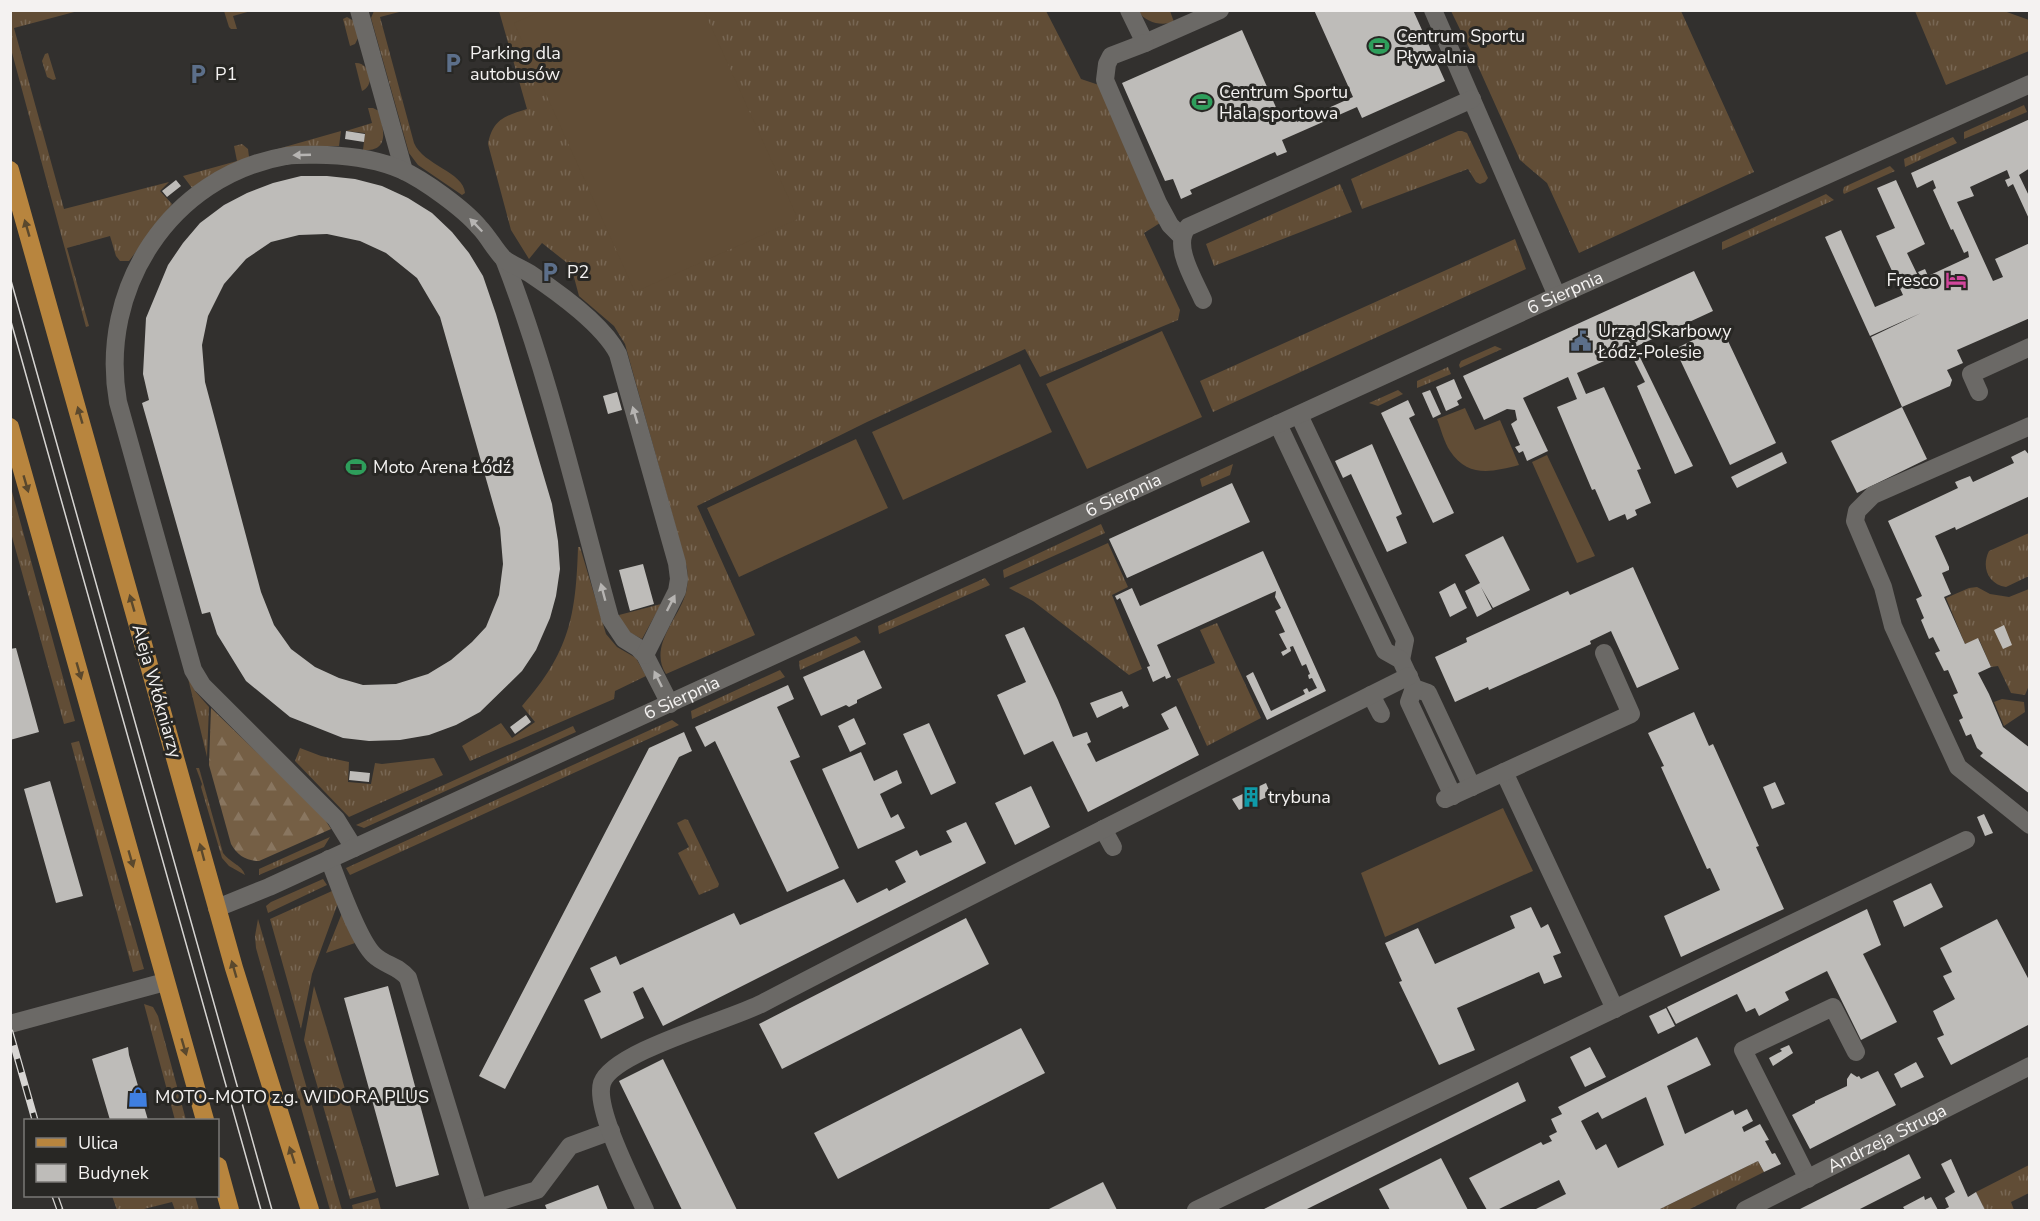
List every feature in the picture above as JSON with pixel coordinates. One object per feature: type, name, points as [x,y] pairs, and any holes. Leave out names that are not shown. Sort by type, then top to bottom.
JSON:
[{"type":"main road","name":"Aleja Włókniarzy","points":[[10,170],[217,908],[310,1210]]},
{"type":"main road","points":[[10,427],[205,1119]]},
{"type":"main road","points":[[219,1170],[230,1210]]},
{"type":"street","points":[[359,10],[404,171]]},
{"type":"street","points":[[1129,10],[1145,44]]},
{"type":"street","points":[[1182,237],[1170,225],[1158,202],[1105,80],[1107,64],[1111,56],[1145,44],[1220,10]]},
{"type":"street","points":[[1433,10],[1557,296]]},
{"type":"street","name":"6 Sierpnia","points":[[217,908],[670,704],[1557,296],[2030,84]]},
{"type":"street","points":[[1203,300],[1182,251],[1182,237],[1185,229],[1472,99]]},
{"type":"street","points":[[354,848],[336,819],[208,691],[193,670],[118,402],[113,377],[114,351],[124,297],[135,272],[152,241],[178,211],[218,181],[257,164],[286,156],[303,154],[353,157],[404,171],[459,208],[478,225],[504,258],[524,307],[610,618],[624,639],[637,646],[645,655],[670,704]]},
{"type":"street","points":[[504,258],[533,276],[599,327],[618,354],[677,563],[679,579],[677,591],[645,655]]},
{"type":"street","points":[[1978,392],[1971,374],[2030,347]]},
{"type":"street","points":[[1299,415],[1405,640],[1408,702],[1449,798],[1631,714],[1604,653]]},
{"type":"street","points":[[1278,424],[1385,651],[1428,693],[1472,787]]},
{"type":"street","points":[[2030,426],[1873,495],[1857,511],[1855,522],[1883,587],[1893,626],[1958,767],[2030,825]]},
{"type":"street","points":[[645,1210],[605,1119],[601,1100],[602,1083],[612,1068],[660,1043],[752,1009],[979,890],[1371,695],[1408,674]]},
{"type":"street","points":[[1371,695],[1381,714]]},
{"type":"street","points":[[1504,772],[1616,1009]]},
{"type":"street","points":[[1103,829],[1113,847]]},
{"type":"street","points":[[1196,1210],[1966,840]]},
{"type":"street","points":[[329,859],[363,940],[375,956],[402,970],[408,978],[479,1209],[537,1190],[570,1146],[611,1131]]},
{"type":"street","points":[[10,1024],[165,982]]},
{"type":"street","points":[[1808,1179],[1743,1050],[1833,1007],[1856,1052]]},
{"type":"street","name":"Andrzeja Struga","points":[[1745,1210],[2030,1066]]},
{"type":"green space","points":[[224,10],[251,11],[233,16],[237,29],[231,29]]},
{"type":"green space","points":[[10,11],[78,11],[14,28],[64,209],[169,182],[160,191],[172,204],[129,261],[120,261],[116,256],[110,236],[67,248],[89,326],[86,327],[11,49]]},
{"type":"green space","points":[[374,11],[403,11],[380,17],[414,143],[426,157],[458,179],[465,193],[462,195],[418,165],[409,153],[371,18]]},
{"type":"green space","points":[[499,11],[1046,11],[1081,79],[1099,85],[1160,223],[1144,233],[1180,310],[1178,320],[1040,377],[1025,349],[867,422],[697,506],[755,635],[666,674],[660,655],[665,637],[685,597],[687,568],[625,344],[614,326],[579,296],[571,266],[542,243],[529,259],[511,230],[488,144],[493,129],[501,120],[527,109]]},
{"type":"green space","points":[[542,11],[704,11],[798,219],[635,292],[514,23]]},
{"type":"green space","points":[[1138,11],[1170,11],[1174,22],[1164,24],[1154,22],[1145,18]]},
{"type":"green space","points":[[1451,11],[1681,11],[1754,172],[1579,253],[1547,183],[1520,160]]},
{"type":"green space","points":[[1915,11],[2004,11],[2029,20],[2029,51],[1946,85]]},
{"type":"green space","points":[[347,17],[354,21],[358,38],[355,44],[350,46],[343,19]]},
{"type":"green space","points":[[48,53],[56,79],[53,80],[47,77],[42,61]]},
{"type":"green space","points":[[355,63],[364,66],[369,74],[369,84],[362,91]]},
{"type":"green space","points":[[2024,105],[2027,112],[1964,139],[1964,132]]},
{"type":"green space","points":[[368,108],[379,111],[383,138],[378,147],[363,150],[365,133],[346,131],[372,123]]},
{"type":"green space","points":[[341,131],[339,146],[274,150]]},
{"type":"green space","points":[[1458,131],[1467,133],[1488,178],[1485,182],[1480,184],[1476,182],[1468,169],[1362,209],[1351,179]]},
{"type":"green space","points":[[1953,137],[1957,143],[1905,167],[1904,159]]},
{"type":"green space","points":[[242,144],[248,149],[249,157],[192,188],[183,176],[237,161],[234,146]]},
{"type":"green space","points":[[1890,166],[1895,171],[1844,194],[1844,187]]},
{"type":"green space","points":[[1340,184],[1352,212],[1214,266],[1206,244]]},
{"type":"green space","points":[[1826,194],[1834,200],[1722,250],[1722,242]]},
{"type":"green space","points":[[1515,239],[1526,269],[1213,412],[1200,381]]},
{"type":"green space","points":[[1162,331],[1202,417],[1087,469],[1046,384]]},
{"type":"green space","points":[[1495,346],[1502,349],[1460,368],[1461,361]]},
{"type":"green space","points":[[1020,364],[1052,432],[903,500],[872,432]]},
{"type":"green space","points":[[1448,367],[1451,374],[1417,388],[1417,381]]},
{"type":"green space","points":[[1398,390],[1403,394],[1378,406],[1369,403]]},
{"type":"green space","points":[[1465,408],[1475,430],[1500,420],[1519,465],[1499,470],[1481,471],[1465,466],[1457,460],[1444,440],[1437,419]]},
{"type":"green space","points":[[856,439],[888,508],[739,577],[707,508]]},
{"type":"green space","points":[[1547,455],[1595,556],[1577,563],[1532,462]]},
{"type":"green space","points":[[1233,464],[1230,475],[1202,487],[1200,479]]},
{"type":"green space","points":[[11,488],[75,721],[64,724],[11,533]]},
{"type":"green space","points":[[1101,524],[1105,533],[1004,578],[1003,570]]},
{"type":"green space","points":[[2029,533],[2029,576],[2006,587],[1991,579],[1986,569],[1989,551]]},
{"type":"green space","points":[[1108,543],[1128,587],[1112,595],[1142,669],[1129,675],[1033,601],[1009,588]]},
{"type":"green space","points":[[578,547],[580,547],[606,634],[617,647],[636,658],[646,676],[615,691],[614,699],[470,761],[462,746],[501,723],[512,738],[535,722],[522,706],[550,668],[567,632],[575,594]]},
{"type":"green space","points":[[985,578],[990,585],[879,634],[878,626]]},
{"type":"green space","points":[[1977,587],[1990,594],[2009,597],[2029,589],[2030,683],[2025,695],[2011,693],[1998,666],[1991,667],[1979,639],[1965,644],[1946,598]]},
{"type":"green space","points":[[661,604],[642,639],[625,630],[619,615]]},
{"type":"green space","points":[[1217,623],[1261,718],[1207,746],[1177,679],[1215,663],[1200,630]]},
{"type":"green space","points":[[856,636],[861,642],[800,670],[799,661]]},
{"type":"green space","points":[[780,670],[785,677],[692,719],[691,711]]},
{"type":"green space","points":[[187,674],[195,691],[209,707],[207,757]]},
{"type":"green space","points":[[2002,699],[2024,702],[2025,712],[2004,726],[1994,702]]},
{"type":"green space","points":[[211,708],[322,815],[331,829],[259,861],[246,859],[236,851],[231,844],[209,765]]},
{"type":"green space","points":[[672,720],[679,725],[350,875],[346,868]]},
{"type":"green space","points":[[573,726],[576,732],[364,828],[356,825]]},
{"type":"green space","points":[[79,741],[144,969],[133,972],[71,743]]},
{"type":"green space","points":[[300,748],[321,756],[349,762],[348,782],[371,784],[375,763],[434,758],[443,775],[349,817],[295,761]]},
{"type":"green space","points":[[196,768],[199,768],[223,853],[245,875],[229,866],[222,858]]},
{"type":"green space","points":[[1503,808],[1533,871],[1385,937],[1361,873]]},
{"type":"green space","points":[[688,820],[719,884],[718,887],[699,895],[678,853],[689,847],[677,823]]},
{"type":"green space","points":[[330,837],[324,847],[259,875],[259,869]]},
{"type":"green space","points":[[323,879],[327,885],[268,913],[266,906],[271,902]]},
{"type":"green space","points":[[332,891],[339,900],[312,974],[301,1029],[270,919]]},
{"type":"green space","points":[[344,908],[355,943],[326,953]]},
{"type":"green space","points":[[258,919],[342,1210],[330,1210],[256,948],[255,936]]},
{"type":"green space","points":[[314,986],[376,1192],[350,1199],[304,1040]]},
{"type":"green space","points":[[144,1004],[153,1007],[158,1016],[186,1119],[175,1119]]},
{"type":"green space","points":[[1758,1161],[1764,1172],[1688,1210],[1658,1210]]},
{"type":"green space","points":[[2029,1165],[2029,1193],[2011,1202],[2014,1210],[1985,1210],[1976,1192]]},
{"type":"green space","points":[[112,1197],[195,1197],[199,1210],[175,1210],[172,1202],[140,1210],[117,1210]]},
{"type":"green space","points":[[378,1198],[381,1210],[353,1210],[352,1205]]},
{"type":"building","name":"Centrum Sportu Hala sportowa","points":[[1314,10],[1413,10],[1445,81],[1362,118],[1357,107],[1282,140],[1287,152],[1277,156],[1275,152],[1190,190],[1192,194],[1181,199],[1173,179],[1165,181],[1122,83],[1242,30],[1282,121],[1294,116],[1297,122],[1353,97]]},
{"type":"building","points":[[2030,119],[2030,168],[2019,175],[2030,198],[2030,221],[2013,184],[2008,187],[2005,180],[2010,178],[2007,170],[1970,187],[1974,196],[1957,202],[1993,281],[2003,277],[1995,259],[2030,243],[2030,318],[1957,350],[1963,363],[1947,370],[1952,380],[1950,386],[1902,407],[1871,337],[1921,313],[1870,336],[1825,237],[1841,230],[1875,307],[1903,295],[1876,236],[1895,228],[1877,188],[1896,180],[1925,244],[1907,253],[1920,280],[1922,279],[1918,272],[1925,269],[1928,276],[1969,257],[1968,251],[1964,253],[1953,229],[1951,230],[1933,190],[1936,188],[1933,180],[1917,188],[1911,173]]},
{"type":"building","points":[[346,131],[365,134],[364,142],[345,139]]},
{"type":"building","name":"Moto Arena Łódź","points":[[301,176],[327,176],[355,179],[382,186],[432,213],[452,232],[469,253],[483,276],[552,504],[560,569],[550,618],[536,650],[522,671],[480,712],[456,725],[429,735],[400,740],[369,741],[343,738],[290,717],[246,681],[217,634],[210,612],[202,614],[142,403],[149,400],[143,374],[146,318],[168,265],[200,223],[224,205],[273,183]],"holes":[[[327,234],[360,241],[386,253],[417,278],[440,317],[500,528],[503,564],[499,595],[486,627],[451,660],[428,674],[396,684],[363,685],[339,678],[315,667],[291,649],[274,625],[261,592],[205,382],[202,345],[208,316],[224,284],[246,259],[271,242],[299,235]]]},
{"type":"building","points":[[176,180],[181,186],[167,197],[162,191]]},
{"type":"building","points":[[1694,271],[1713,311],[1635,347],[1693,466],[1675,474],[1637,386],[1645,382],[1629,350],[1577,373],[1586,394],[1604,387],[1641,469],[1637,470],[1651,503],[1635,510],[1637,515],[1627,520],[1625,514],[1609,521],[1595,489],[1592,490],[1557,407],[1577,399],[1568,377],[1523,398],[1548,451],[1527,461],[1523,451],[1519,453],[1515,447],[1520,445],[1511,424],[1517,420],[1515,410],[1507,409],[1484,420],[1463,376]]},
{"type":"building","points":[[1721,326],[1776,443],[1730,465],[1675,349]]},
{"type":"building","points":[[1454,379],[1462,398],[1457,401],[1459,405],[1446,411],[1436,387]]},
{"type":"building","points":[[1430,390],[1441,414],[1433,418],[1422,393]]},
{"type":"building","points":[[617,392],[622,410],[608,414],[603,396]]},
{"type":"building","points":[[1408,400],[1415,415],[1409,418],[1454,513],[1433,523],[1381,413]]},
{"type":"building","points":[[1902,407],[1927,459],[1857,493],[1831,441]]},
{"type":"building","points":[[1372,444],[1402,514],[1396,517],[1407,543],[1387,552],[1351,474],[1343,478],[1335,461]]},
{"type":"building","points":[[2025,450],[2030,456],[2030,496],[1956,530],[1955,527],[1935,536],[1949,567],[1949,570],[1942,573],[1951,594],[1944,597],[1965,644],[1978,638],[1991,667],[1978,673],[2003,727],[2030,748],[2030,794],[1980,756],[1983,753],[1977,748],[1971,734],[1966,736],[1959,720],[1963,718],[1953,695],[1958,693],[1948,670],[1944,671],[1935,653],[1940,651],[1933,637],[1929,639],[1921,620],[1924,618],[1916,599],[1922,596],[1888,521],[1958,488],[1955,482],[1970,476],[1973,482],[2014,463],[2011,457]]},
{"type":"building","points":[[1782,452],[1787,463],[1737,488],[1731,477]]},
{"type":"building","points":[[1232,483],[1250,522],[1127,578],[1109,539]]},
{"type":"building","points":[[1503,536],[1530,590],[1493,608],[1481,587],[1492,609],[1477,617],[1465,591],[1480,583],[1465,555]]},
{"type":"building","points":[[1263,551],[1326,691],[1267,720],[1246,676],[1253,672],[1271,711],[1305,694],[1303,690],[1307,688],[1309,692],[1317,688],[1312,678],[1309,679],[1310,674],[1306,664],[1302,666],[1293,646],[1290,647],[1291,651],[1283,656],[1281,652],[1287,649],[1279,634],[1285,632],[1275,611],[1281,608],[1275,597],[1276,591],[1157,645],[1171,677],[1166,679],[1165,676],[1153,682],[1147,667],[1150,666],[1120,598],[1117,600],[1115,596],[1132,588],[1140,606]]},
{"type":"building","points":[[643,564],[654,604],[630,611],[619,570]]},
{"type":"building","points":[[1633,567],[1679,669],[1637,688],[1611,631],[1590,641],[1591,644],[1489,690],[1488,687],[1455,702],[1435,657],[1467,642],[1466,638],[1568,591],[1570,595]]},
{"type":"building","points":[[1455,583],[1467,608],[1450,617],[1439,592]]},
{"type":"building","points":[[2004,625],[2012,645],[2003,649],[1994,630]]},
{"type":"building","points":[[1024,627],[1073,737],[1087,732],[1091,742],[1087,744],[1096,762],[1169,729],[1161,714],[1176,706],[1199,755],[1088,812],[1053,741],[1024,755],[997,695],[1026,682],[1005,635]]},
{"type":"building","points":[[16,648],[39,732],[10,740],[10,649]]},
{"type":"building","points":[[864,650],[882,688],[857,700],[857,703],[849,707],[846,705],[821,716],[803,677]]},
{"type":"building","points":[[788,685],[794,699],[777,707],[800,757],[790,761],[839,868],[787,892],[715,741],[705,747],[695,727]]},
{"type":"building","points":[[1122,691],[1129,706],[1123,709],[1122,706],[1097,718],[1090,703]]},
{"type":"building","points":[[1694,712],[1709,746],[1713,744],[1759,846],[1756,847],[1784,909],[1681,957],[1664,916],[1720,890],[1710,868],[1707,869],[1648,733]]},
{"type":"building","points":[[526,715],[531,722],[515,734],[510,727]]},
{"type":"building","points":[[854,718],[866,744],[850,752],[838,726]]},
{"type":"building","points":[[929,723],[956,783],[931,795],[903,734]]},
{"type":"building","points":[[684,732],[692,751],[679,757],[505,1089],[479,1076],[649,748]]},
{"type":"building","points":[[861,752],[874,781],[897,770],[902,783],[880,794],[891,818],[898,814],[905,828],[858,849],[822,769]]},
{"type":"building","points":[[350,771],[370,773],[369,782],[349,780]]},
{"type":"building","points":[[50,781],[83,896],[56,903],[24,789]]},
{"type":"building","points":[[1775,782],[1785,804],[1772,809],[1763,787]]},
{"type":"building","name":"trybuna","points":[[1266,783],[1271,795],[1239,810],[1232,799]]},
{"type":"building","points":[[1031,786],[1050,827],[1015,845],[995,803]]},
{"type":"building","points":[[1984,814],[1993,833],[1985,836],[1977,817]]},
{"type":"building","points":[[966,822],[986,863],[663,1026],[643,987],[633,992],[644,1018],[601,1039],[584,1000],[601,992],[590,968],[616,956],[620,965],[734,913],[740,925],[844,879],[857,903],[887,888],[889,891],[906,882],[895,861],[917,850],[920,856],[952,842],[946,831]]},
{"type":"building","points":[[1931,883],[1943,907],[1904,927],[1893,901]]},
{"type":"building","points":[[1531,907],[1541,928],[1548,924],[1561,953],[1553,956],[1562,977],[1544,984],[1539,972],[1457,1008],[1475,1050],[1439,1065],[1399,982],[1402,981],[1385,943],[1418,928],[1435,964],[1515,928],[1510,916]]},
{"type":"building","points":[[1867,909],[1881,945],[1863,954],[1897,1022],[1861,1040],[1827,971],[1785,992],[1789,1000],[1759,1016],[1755,1008],[1746,1012],[1737,994],[1676,1024],[1667,1007]]},
{"type":"building","points":[[966,918],[989,964],[782,1069],[759,1024]]},
{"type":"building","points":[[1997,919],[2030,982],[2030,1024],[1951,1065],[1937,1038],[1944,1035],[1933,1011],[1955,999],[1943,976],[1952,972],[1940,948]]},
{"type":"building","points":[[388,986],[439,1175],[396,1187],[344,998]]},
{"type":"building","points":[[1666,1008],[1675,1026],[1658,1034],[1649,1016]]},
{"type":"building","points":[[1021,1028],[1045,1073],[838,1179],[814,1133]]},
{"type":"building","points":[[1697,1037],[1711,1065],[1667,1086],[1685,1134],[1733,1110],[1735,1115],[1747,1109],[1753,1121],[1742,1127],[1744,1132],[1760,1124],[1769,1140],[1765,1141],[1781,1164],[1764,1172],[1758,1161],[1658,1210],[1534,1210],[1566,1194],[1559,1180],[1497,1210],[1487,1210],[1469,1178],[1541,1142],[1543,1145],[1552,1141],[1549,1136],[1557,1132],[1551,1119],[1562,1114],[1558,1107]],"holes":[[[1646,1097],[1664,1145],[1618,1168],[1606,1144],[1596,1150],[1581,1121],[1598,1112],[1602,1119]]]},
{"type":"building","points":[[1789,1045],[1793,1053],[1773,1066],[1769,1058]]},
{"type":"building","points":[[128,1047],[148,1119],[110,1119],[92,1059]]},
{"type":"building","points":[[1590,1047],[1606,1077],[1585,1087],[1570,1057]]},
{"type":"building","points":[[663,1059],[737,1210],[682,1210],[619,1081]]},
{"type":"building","points":[[1916,1062],[1924,1077],[1901,1088],[1894,1074]]},
{"type":"building","points":[[1878,1071],[1896,1105],[1810,1149],[1792,1115],[1847,1086],[1847,1079],[1851,1073],[1861,1079]]},
{"type":"building","points":[[1518,1082],[1526,1101],[1305,1210],[1262,1210]]},
{"type":"building","points":[[1909,1154],[1921,1178],[1858,1210],[1798,1210]]},
{"type":"building","points":[[1441,1158],[1468,1210],[1390,1210],[1379,1189]]},
{"type":"building","points":[[1951,1159],[1968,1197],[1976,1192],[1985,1210],[1943,1210],[1949,1207],[1945,1198],[1955,1192],[1941,1164]]},
{"type":"building","points":[[1103,1182],[1117,1210],[1047,1210]]},
{"type":"building","points":[[598,1185],[608,1210],[547,1210],[545,1205]]},
{"type":"building","points":[[1924,1196],[1925,1200],[1931,1197],[1938,1210],[1905,1210],[1903,1207]]},
{"type":"tram line","points":[[10,277],[272,1210]]},
{"type":"tram line","points":[[10,318],[261,1210]]},
{"type":"railway","points":[[10,1032],[35,1119]]},
{"type":"railway","points":[[55,1197],[60,1210]]},
{"type":"place","name":"Centrum Sportu Pływalnia","points":[[1379,46]]},
{"type":"place","name":"Parking dla autobusów","points":[[453,63]]},
{"type":"place","name":"P1","points":[[198,74]]},
{"type":"place","name":"Centrum Sportu Hala sportowa","points":[[1202,102]]},
{"type":"place","name":"P2","points":[[550,272]]},
{"type":"place","name":"Fresco","points":[[1956,280]]},
{"type":"place","name":"Urząd Skarbowy Łódż-Polesie","points":[[1581,341]]},
{"type":"place","name":"Moto Arena Łódź","points":[[356,467]]},
{"type":"place","name":"trybuna","points":[[1251,797]]},
{"type":"place","name":"MOTO-MOTO z.g. WIDORA PLUS","points":[[138,1097]]}]
